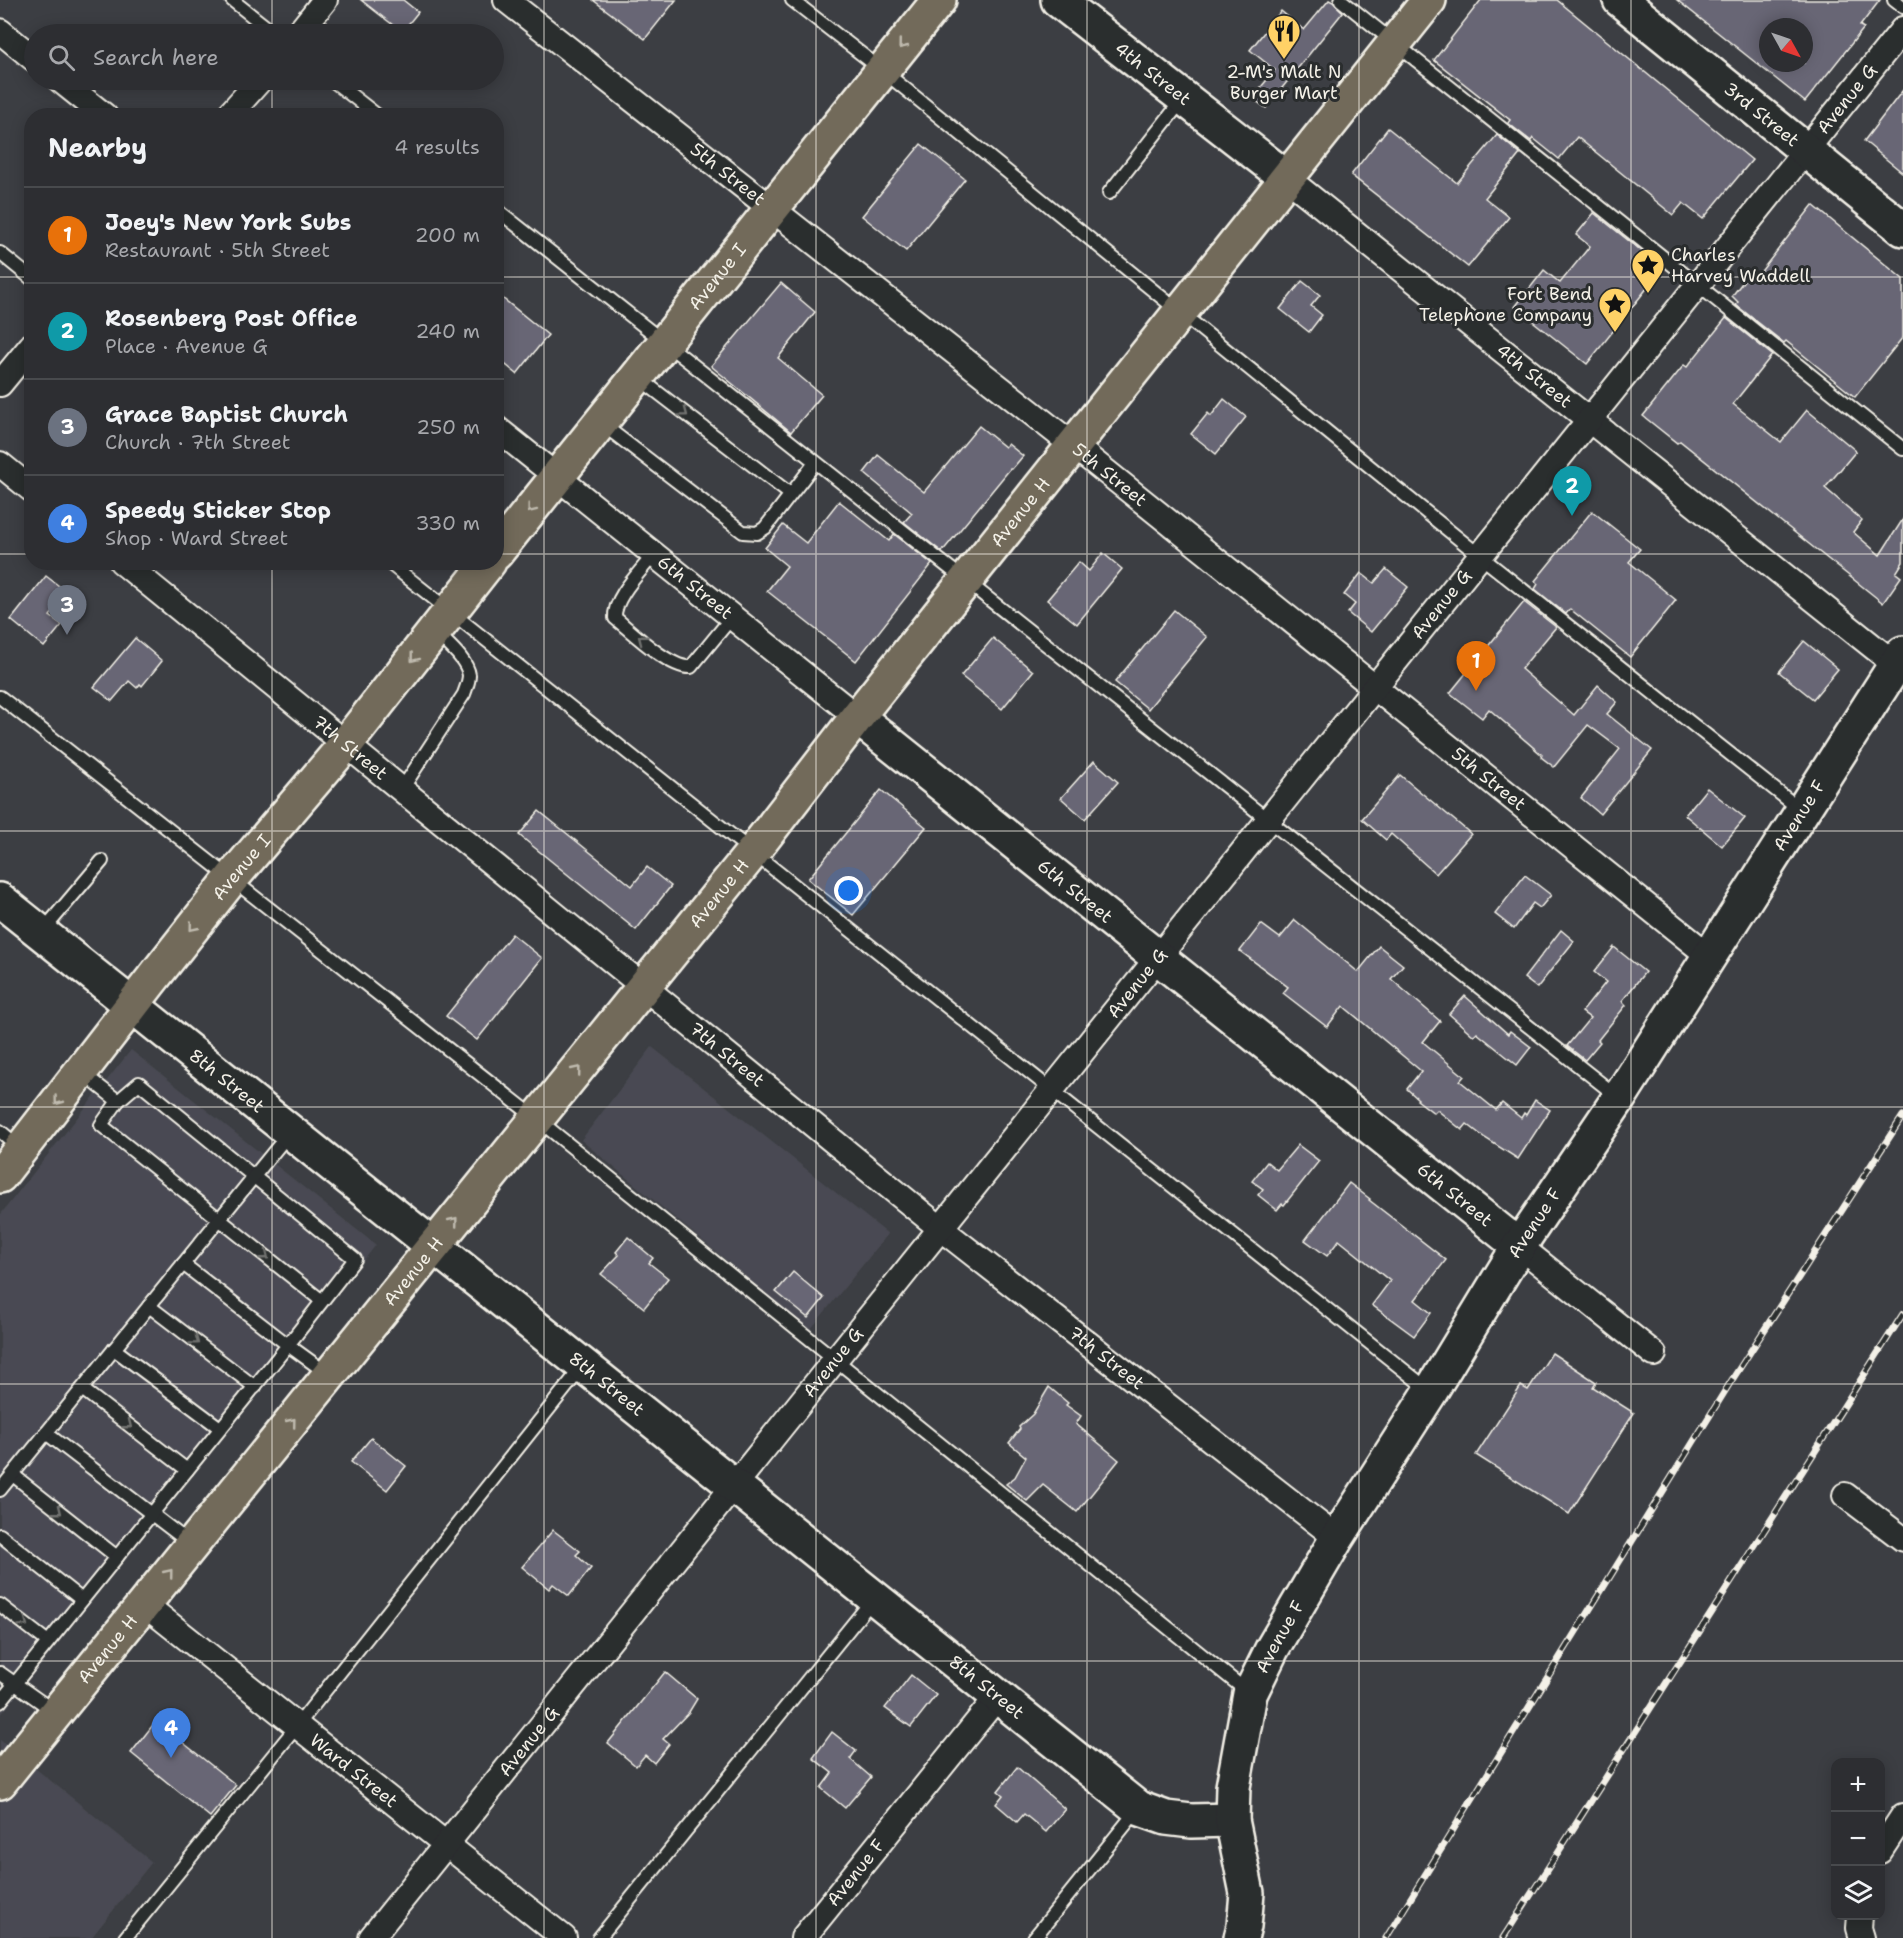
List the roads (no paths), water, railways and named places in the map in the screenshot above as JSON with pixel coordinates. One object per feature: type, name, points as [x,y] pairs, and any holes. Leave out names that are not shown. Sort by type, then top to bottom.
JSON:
[{"type":"main road","name":"Avenue I","points":[[504,543],[939,0]]},
{"type":"main road","name":"Avenue H","points":[[0,1782],[752,853],[857,717],[1429,0]]},
{"type":"main road","name":"Avenue I","points":[[0,1176],[11,1140],[80,1071],[232,878],[346,744],[483,570]]},
{"type":"street","points":[[306,24],[325,0]]},
{"type":"street","name":"5th Street","points":[[506,0],[1074,446],[1708,955]]},
{"type":"street","name":"4th Street","points":[[1058,0],[1288,179],[1590,420],[1899,659]]},
{"type":"street","name":"3rd Street","points":[[1620,0],[1903,229]]},
{"type":"street","name":"Avenue G","points":[[371,1938],[1903,29]]},
{"type":"street","points":[[0,31],[24,51]]},
{"type":"street","points":[[72,90],[95,108]]},
{"type":"street","points":[[235,108],[251,90]]},
{"type":"street","points":[[0,384],[24,355]]},
{"type":"street","name":"6th Street","points":[[504,434],[1654,1354]]},
{"type":"street","points":[[0,464],[24,484]]},
{"type":"street","name":"7th Street","points":[[132,570],[940,1228],[1337,1538]]},
{"type":"street","name":"Avenue F","points":[[1241,1938],[1246,1893],[1233,1820],[1233,1787],[1250,1694],[1272,1649],[1337,1538],[1431,1391],[1519,1246],[1619,1098],[1708,955],[1899,659]]},
{"type":"street","name":"8th Street","points":[[0,900],[1138,1808],[1166,1818],[1191,1821],[1233,1820]]},
{"type":"street","points":[[1845,1495],[1903,1539]]},
{"type":"street","name":"Ward Street","points":[[144,1604],[564,1938]]},
{"type":"street","name":"Avenue F","points":[[803,1938],[998,1695]]},
{"type":"street","points":[[1885,1845],[1903,1816]]},
{"type":"lane","points":[[232,0],[262,24]]},
{"type":"lane","points":[[792,0],[882,70],[1480,556],[1803,811]]},
{"type":"lane","points":[[1341,0],[1903,449]]},
{"type":"lane","points":[[1894,0],[1903,7]]},
{"type":"lane","points":[[345,90],[368,108]]},
{"type":"lane","points":[[1108,193],[1184,98]]},
{"type":"lane","points":[[504,215],[1619,1098]]},
{"type":"lane","points":[[0,253],[24,272]]},
{"type":"lane","points":[[638,378],[790,494]]},
{"type":"lane","points":[[600,423],[742,532],[757,533],[765,528],[815,463]]},
{"type":"lane","points":[[654,554],[623,594],[614,610],[615,618],[669,660],[684,668],[691,667],[732,617]]},
{"type":"lane","points":[[395,570],[442,621],[752,853],[1431,1391]]},
{"type":"lane","points":[[402,789],[464,694],[469,681],[469,672],[442,621]]},
{"type":"lane","points":[[0,697],[537,1119],[1250,1694]]},
{"type":"lane","points":[[41,933],[102,861]]},
{"type":"lane","points":[[80,1071],[118,1101]]},
{"type":"lane","points":[[0,1702],[255,1387],[355,1259],[139,1083],[118,1101],[100,1125],[322,1301]]},
{"type":"lane","points":[[0,1490],[290,1131]]},
{"type":"lane","points":[[183,1264],[329,1375]]},
{"type":"lane","points":[[149,1306],[255,1387]]},
{"type":"lane","points":[[114,1349],[220,1428]]},
{"type":"lane","points":[[125,1938],[584,1365]]},
{"type":"lane","points":[[82,1389],[187,1470]]},
{"type":"lane","points":[[46,1433],[192,1545]]},
{"type":"lane","points":[[13,1474],[117,1557]]},
{"type":"lane","points":[[0,1535],[82,1600]]},
{"type":"lane","points":[[598,1938],[875,1598]]},
{"type":"lane","points":[[0,1605],[48,1642]]},
{"type":"lane","points":[[0,1673],[56,1712]]},
{"type":"lane","points":[[1034,1938],[1138,1808]]},
{"type":"railway","points":[[1386,1938],[1730,1383],[1903,1116]]},
{"type":"railway","points":[[1503,1938],[1903,1314]]},
{"type":"place","name":"2-M's Malt N Burger Mart","points":[[1284,60]]},
{"type":"place","name":"Charles Harvey Waddell","points":[[1648,294]]},
{"type":"place","name":"Fort Bend Telephone Company","points":[[1615,333]]},
{"type":"place","name":"Rosenberg Post Office","points":[[1572,516]]},
{"type":"place","name":"Grace Baptist Church","points":[[67,635]]},
{"type":"place","name":"Joey's New York Subs","points":[[1476,691]]},
{"type":"place","name":"Speedy Sticker Stop","points":[[171,1758]]}]
